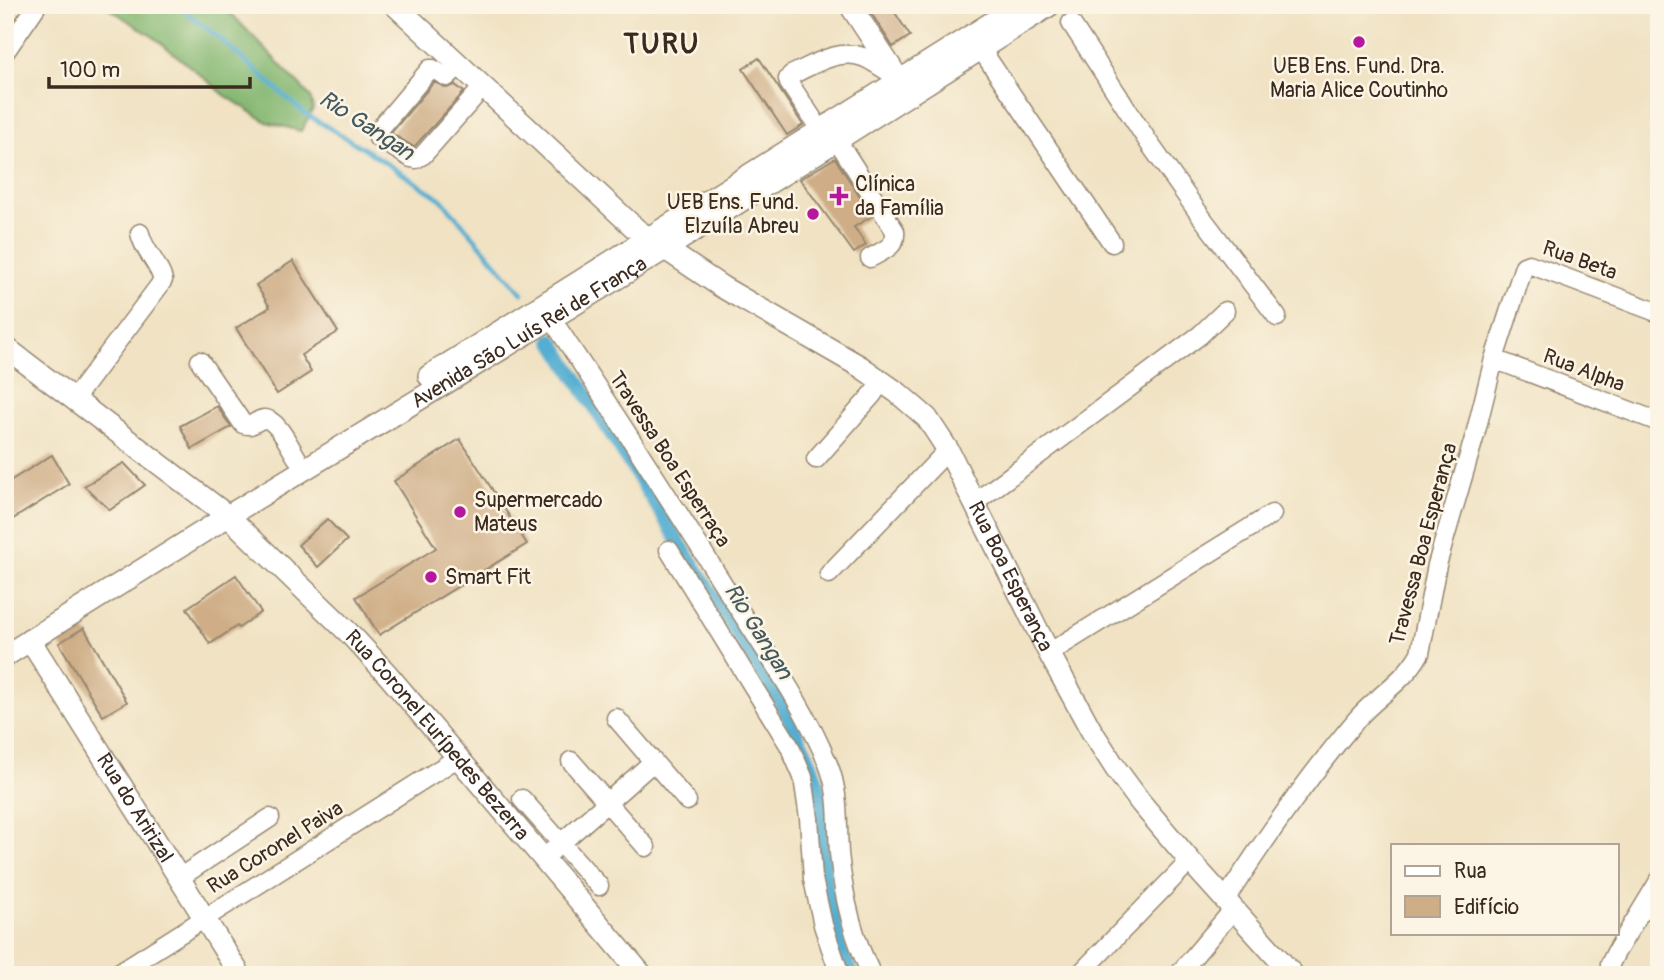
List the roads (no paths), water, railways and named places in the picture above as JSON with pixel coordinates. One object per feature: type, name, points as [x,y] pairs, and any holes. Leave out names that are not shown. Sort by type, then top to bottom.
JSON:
[{"type":"main road","name":"Rua Boa Esperança","points":[[395,5],[636,230],[722,287],[826,346],[881,381],[927,418],[948,450],[1049,653],[1091,730],[1116,769],[1191,862],[1293,975]]},
{"type":"main road","points":[[850,5],[898,79]]},
{"type":"main road","name":"Avenida São Luís Rei de França","points":[[829,135],[898,79],[1020,5]]},
{"type":"main road","name":"Avenida São Luís Rei de França","points":[[5,656],[222,512],[297,458],[657,244],[829,135],[981,49],[1050,5]]},
{"type":"main road","name":"Avenida São Luís Rei de França","points":[[5,639],[551,318],[657,244]]},
{"type":"main road","name":"Rua Coronel Eurípedes Bezerra","points":[[5,347],[222,512],[263,549],[357,642],[459,757],[640,974]]},
{"type":"main road","name":"Rua do Aririzal","points":[[30,640],[240,975]]},
{"type":"street","points":[[5,52],[36,7]]},
{"type":"street","points":[[1070,23],[1199,215],[1278,317]]},
{"type":"street","points":[[981,49],[1112,243]]},
{"type":"street","points":[[870,258],[893,245],[895,231],[788,79],[791,75],[830,57],[850,54],[865,57],[898,79]]},
{"type":"street","points":[[460,65],[446,77],[430,69],[377,132],[378,138],[416,159],[423,155],[483,87]]},
{"type":"street","points":[[74,399],[163,280],[140,233]]},
{"type":"street","name":"Rua Beta","points":[[1525,265],[1529,264],[1659,313]]},
{"type":"street","name":"Travessa Boa Esperança","points":[[1178,975],[1229,905],[1308,779],[1360,715],[1403,676],[1420,653],[1437,565],[1494,359],[1525,265]]},
{"type":"street","points":[[974,503],[1200,335],[1226,311]]},
{"type":"street","name":"Travessa Boa Esperraça","points":[[551,318],[726,588],[802,709],[818,740],[835,781],[839,852],[853,927],[863,958],[872,975]]},
{"type":"street","name":"Rua Alpha","points":[[1494,359],[1659,422]]},
{"type":"street","points":[[200,362],[243,424],[247,426],[270,419],[297,458]]},
{"type":"street","points":[[817,459],[881,381]]},
{"type":"street","points":[[829,574],[948,450]]},
{"type":"street","points":[[1049,653],[1272,514]]},
{"type":"street","points":[[669,550],[789,745],[803,777],[813,879],[823,925],[840,975]]},
{"type":"street","points":[[616,718],[687,801]]},
{"type":"street","name":"Rua Coronel Paiva","points":[[115,975],[459,757]]},
{"type":"street","points":[[571,761],[646,847]]},
{"type":"street","points":[[544,858],[653,762]]},
{"type":"street","points":[[523,799],[599,886]]},
{"type":"street","points":[[179,878],[270,818]]},
{"type":"street","points":[[1079,975],[1191,862]]},
{"type":"street","points":[[1611,975],[1610,964],[1616,952],[1659,881]]},
{"type":"waterway","name":"Rio Gangan","points":[[176,5],[219,38],[304,113],[441,199],[522,293]]},
{"type":"waterway","name":"Rio Gangan","points":[[552,340],[779,701],[803,746],[820,794],[825,878],[840,948],[853,975]]},
{"type":"place","name":"UEB Ens. Fund. Dra. Maria Alice Coutinho","points":[[1359,42]]},
{"type":"place","name":"Clínica da Família","points":[[839,196]]},
{"type":"place","name":"UEB Ens. Fund. Elzuíla Abreu","points":[[813,214]]},
{"type":"place","name":"Supermercado Mateus","points":[[460,512]]},
{"type":"place","name":"Smart Fit","points":[[431,577]]},
{"type":"district","name":"TURU","points":[[662,43]]}]
